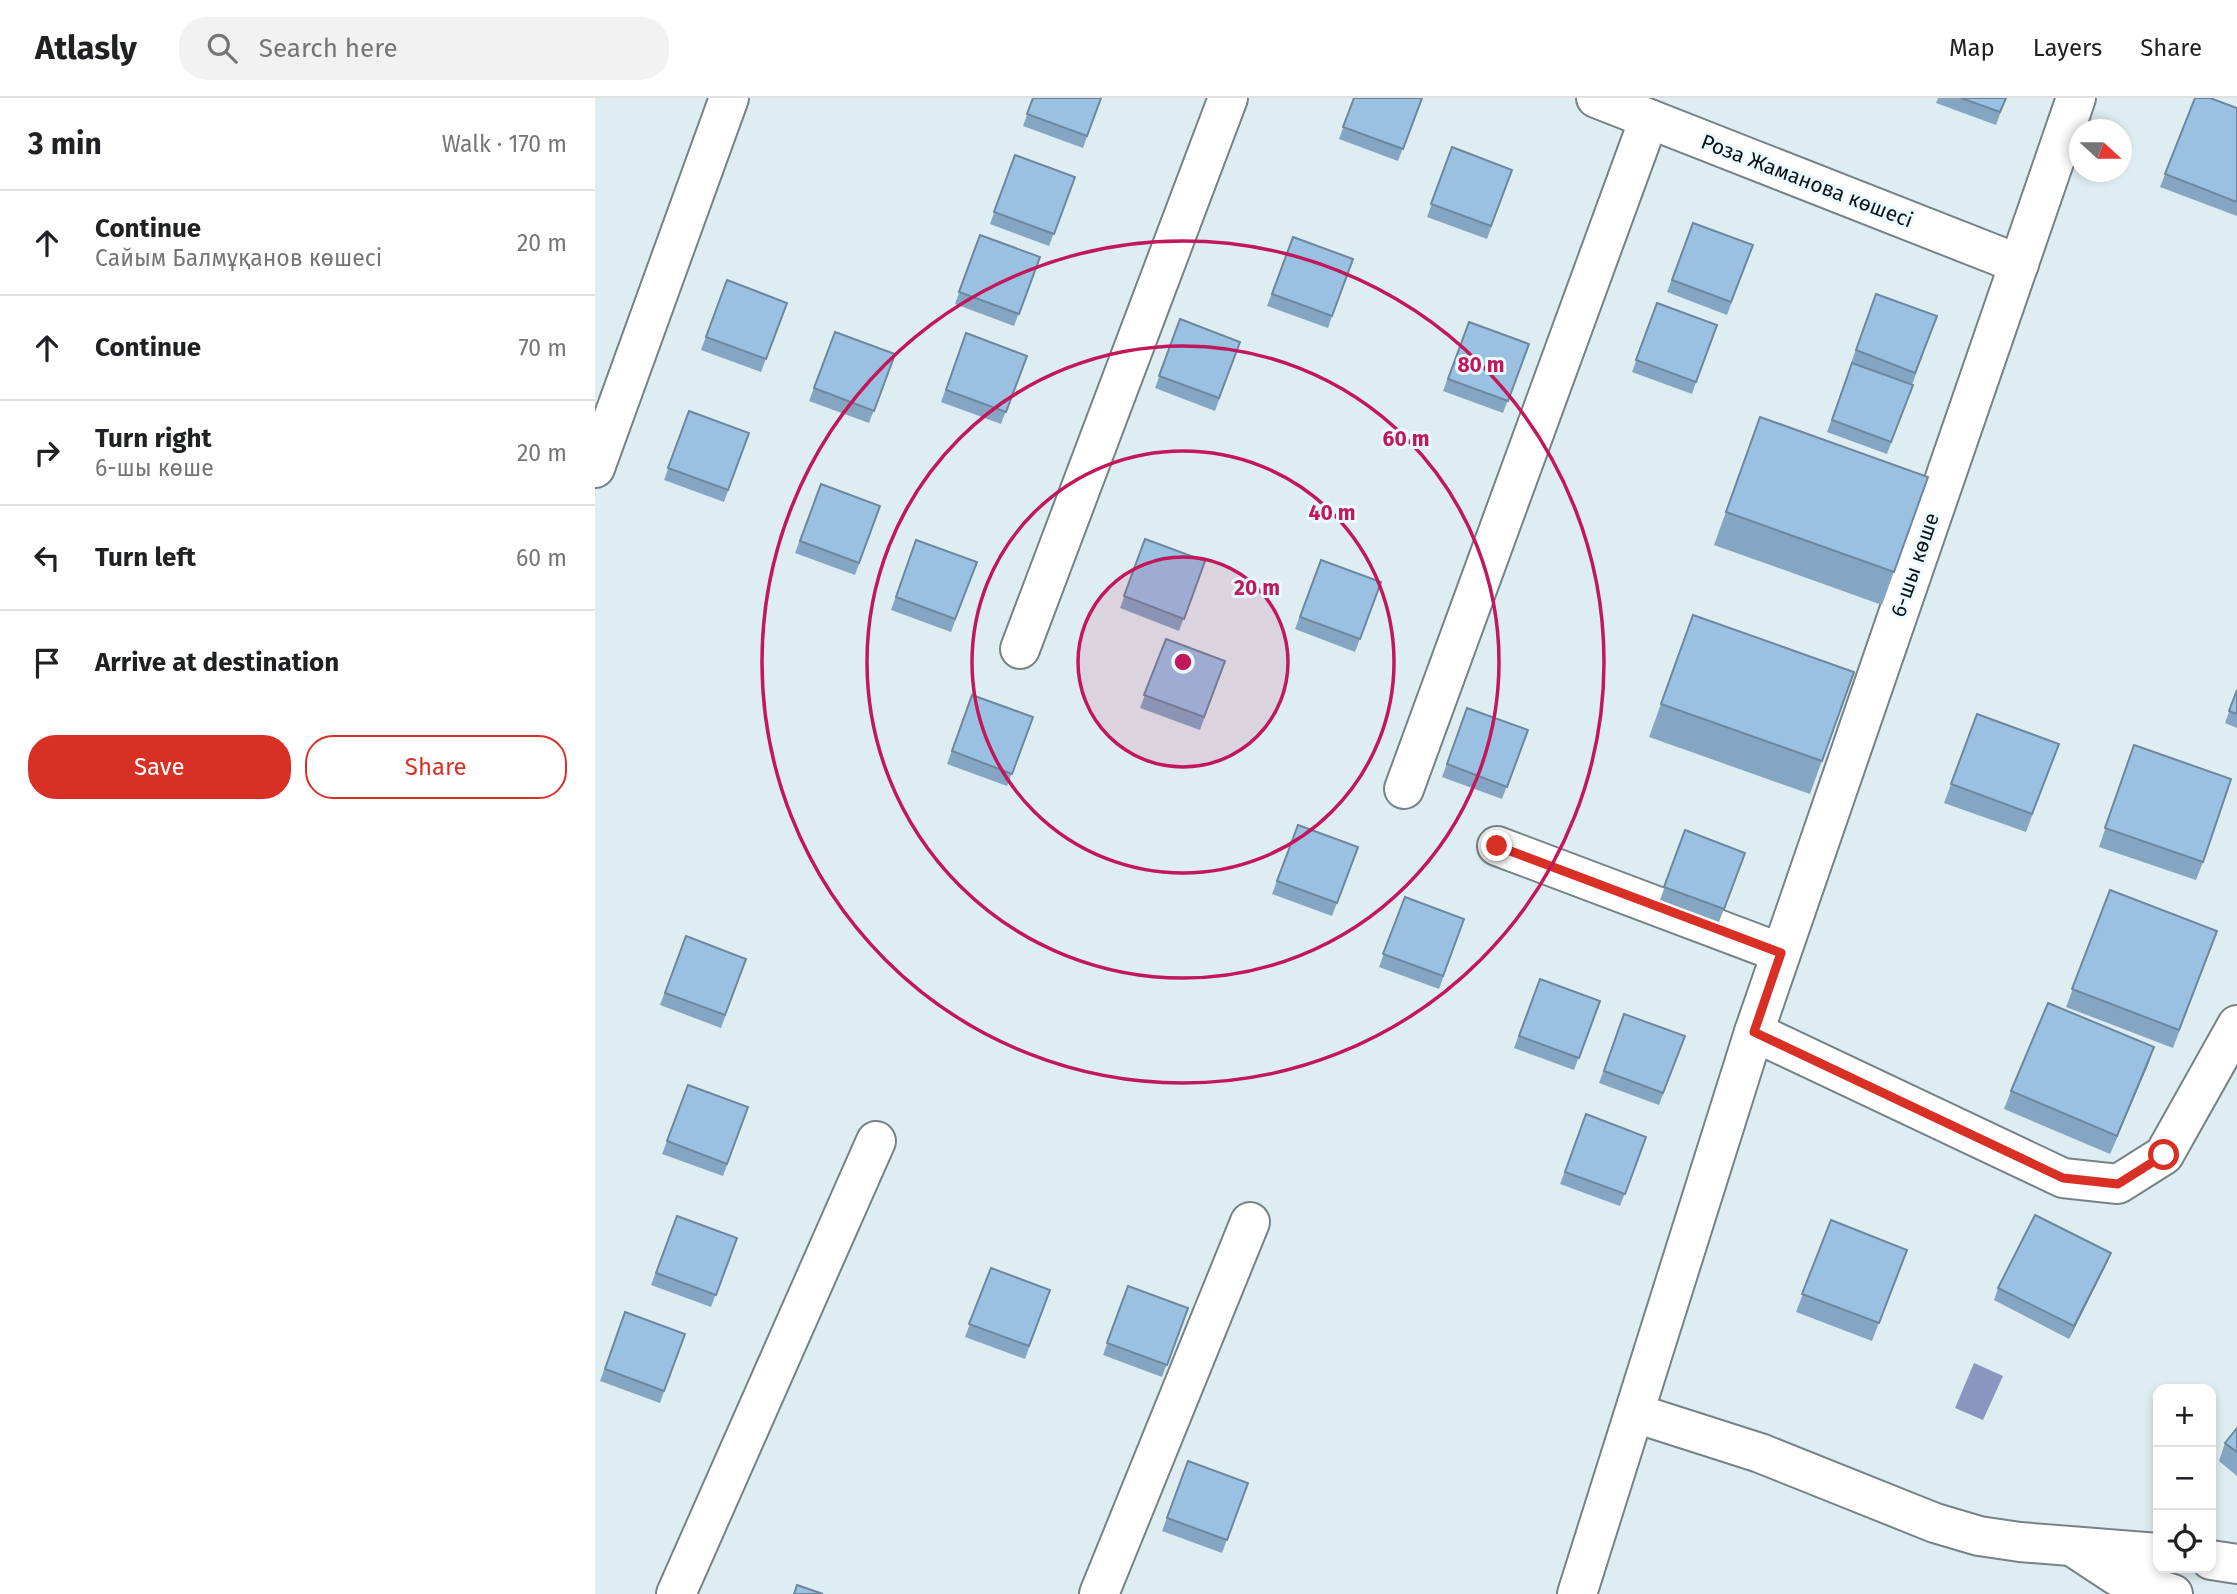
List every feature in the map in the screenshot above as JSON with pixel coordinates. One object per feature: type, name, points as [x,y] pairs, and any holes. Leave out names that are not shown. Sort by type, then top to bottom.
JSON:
[{"type":"street","points":[[595,468],[729,98]]},
{"type":"street","points":[[1020,649],[1228,98]]},
{"type":"street","name":"6-шы көше","points":[[1577,1594],[1754,1032],[2076,98]]},
{"type":"street","points":[[1404,789],[1625,106]]},
{"type":"street","name":"Роза Жаманова көшесі","points":[[1625,106],[2019,264]]},
{"type":"street","points":[[1497,846],[1781,953]]},
{"type":"street","points":[[1754,1032],[2063,1178],[2118,1184],[2164,1155],[2237,1025]]},
{"type":"street","points":[[676,1594],[876,1141]]},
{"type":"street","points":[[1099,1594],[1250,1222]]},
{"type":"street","points":[[1635,1413],[1760,1453],[1935,1524],[1979,1536],[2153,1553]]},
{"type":"street","points":[[2071,1546],[2117,1576],[2173,1594]]},
{"type":"street","points":[[2216,1561],[2237,1564]]},
{"type":"water","points":[[1974,1363],[2003,1376],[1983,1420],[1955,1408]]},
{"type":"building","points":[[1033,98],[1101,98],[1087,136],[1027,114]]},
{"type":"building","points":[[1354,98],[1422,98],[1403,149],[1343,127]]},
{"type":"building","points":[[1961,98],[2006,98],[2000,112]]},
{"type":"building","points":[[2195,98],[2210,98],[2237,108],[2237,202],[2165,174]]},
{"type":"building","points":[[1452,147],[1512,170],[1491,226],[1431,204]]},
{"type":"building","points":[[1015,155],[1075,177],[1054,234],[994,212]]},
{"type":"building","points":[[1693,223],[1753,245],[1731,302],[1672,280]]},
{"type":"building","points":[[980,235],[1040,257],[1019,314],[959,292]]},
{"type":"building","points":[[1293,237],[1353,259],[1332,316],[1272,294]]},
{"type":"building","points":[[727,280],[787,303],[766,359],[706,337]]},
{"type":"building","points":[[1876,294],[1937,316],[1915,373],[1856,350]]},
{"type":"building","points":[[1657,303],[1717,325],[1696,382],[1636,360]]},
{"type":"building","points":[[1180,319],[1240,342],[1219,398],[1159,376]]},
{"type":"building","points":[[1469,322],[1529,344],[1508,401],[1448,379]]},
{"type":"building","points":[[835,332],[895,354],[874,411],[814,388]]},
{"type":"building","points":[[966,333],[1027,356],[1006,412],[946,390]]},
{"type":"building","points":[[1852,363],[1913,385],[1891,442],[1832,420]]},
{"type":"building","points":[[689,411],[749,433],[728,490],[668,468]]},
{"type":"building","points":[[1760,417],[1928,477],[1894,572],[1726,512]]},
{"type":"building","points":[[821,484],[880,506],[859,563],[800,541]]},
{"type":"building","points":[[1145,539],[1205,561],[1184,619],[1124,596]]},
{"type":"building","points":[[916,540],[977,562],[955,619],[896,597]]},
{"type":"building","points":[[1321,560],[1381,582],[1360,639],[1300,617]]},
{"type":"building","points":[[1693,615],[1854,672],[1822,761],[1661,704]]},
{"type":"building","points":[[1166,639],[1225,661],[1204,717],[1144,695]]},
{"type":"building","points":[[2237,690],[2237,714],[2229,711]]},
{"type":"building","points":[[972,695],[1033,717],[1012,774],[952,751]]},
{"type":"building","points":[[1467,708],[1528,730],[1507,787],[1447,764]]},
{"type":"building","points":[[1977,714],[2059,744],[2032,814],[1951,784]]},
{"type":"building","points":[[2134,745],[2231,779],[2203,862],[2105,828]]},
{"type":"building","points":[[1298,825],[1358,847],[1337,903],[1277,881]]},
{"type":"building","points":[[1685,830],[1745,853],[1724,909],[1664,887]]},
{"type":"building","points":[[2110,890],[2217,931],[2179,1030],[2072,989]]},
{"type":"building","points":[[1405,897],[1464,919],[1443,976],[1383,954]]},
{"type":"building","points":[[686,936],[746,959],[725,1015],[665,993]]},
{"type":"building","points":[[1540,979],[1600,1001],[1579,1058],[1519,1036]]},
{"type":"building","points":[[2048,1003],[2154,1047],[2117,1136],[2011,1091]]},
{"type":"building","points":[[1624,1014],[1685,1036],[1663,1093],[1604,1071]]},
{"type":"building","points":[[688,1085],[748,1107],[727,1164],[667,1141]]},
{"type":"building","points":[[1586,1114],[1646,1137],[1625,1194],[1565,1172]]},
{"type":"building","points":[[2035,1215],[2111,1253],[2074,1326],[1998,1288]]},
{"type":"building","points":[[677,1216],[737,1238],[716,1295],[656,1273]]},
{"type":"building","points":[[1831,1220],[1907,1250],[1879,1323],[1802,1294]]},
{"type":"building","points":[[991,1268],[1050,1290],[1029,1346],[969,1324]]},
{"type":"building","points":[[1128,1286],[1188,1308],[1167,1365],[1107,1343]]},
{"type":"building","points":[[625,1312],[685,1334],[664,1391],[605,1369]]},
{"type":"building","points":[[2237,1428],[2237,1452],[2225,1443]]},
{"type":"building","points":[[1188,1461],[1248,1483],[1227,1540],[1167,1518]]},
{"type":"building","points":[[797,1585],[823,1594],[794,1594]]},
{"type":"route","points":[[1497,846],[1781,953],[1754,1032],[2063,1178],[2118,1184],[2164,1155]]}]
